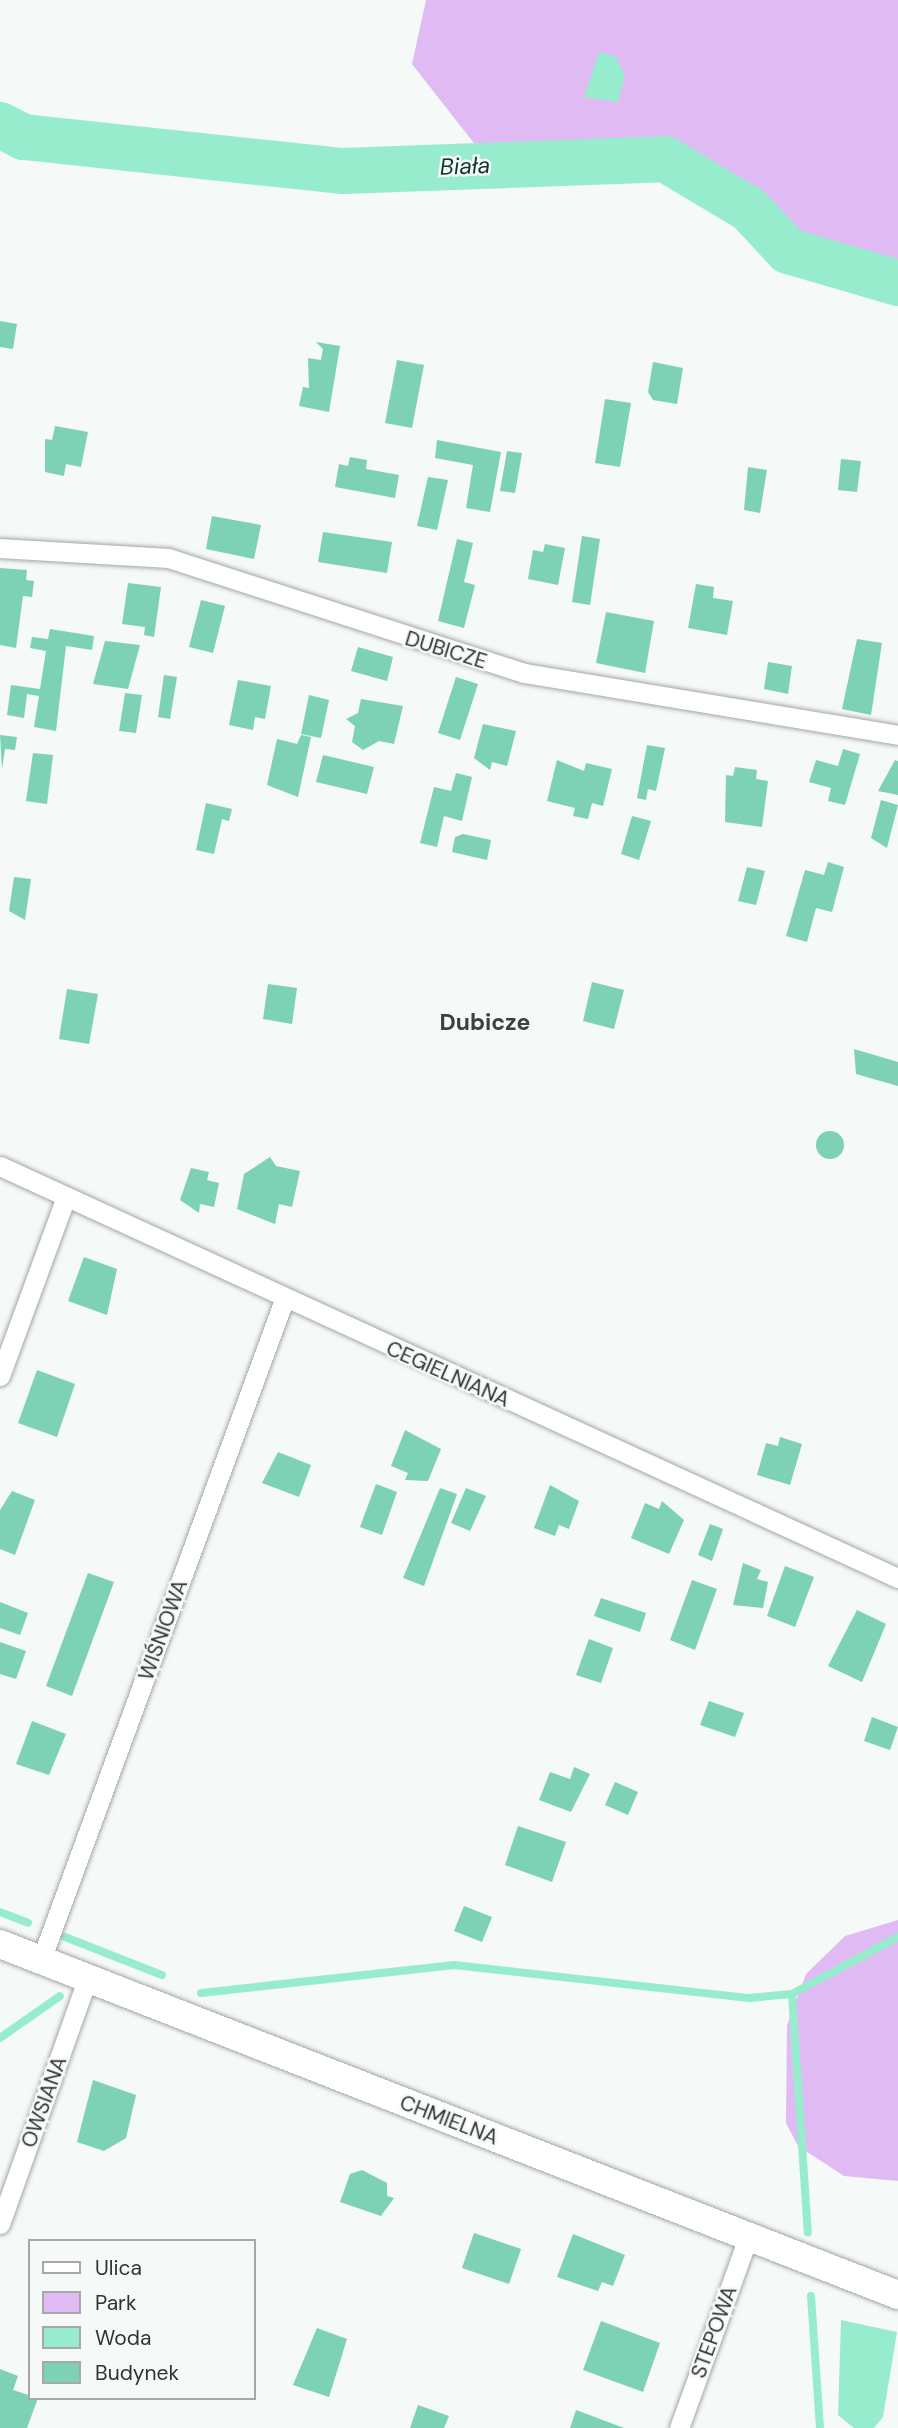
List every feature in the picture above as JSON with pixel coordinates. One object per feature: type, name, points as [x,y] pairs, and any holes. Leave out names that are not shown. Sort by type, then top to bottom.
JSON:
[{"type":"street","name":"DUBICZE","points":[[0,548],[168,558],[524,673],[898,735]]},
{"type":"street","name":"CEGIELNIANA","points":[[0,1166],[65,1199],[284,1300],[898,1578]]},
{"type":"street","points":[[0,1376],[65,1199]]},
{"type":"street","name":"WIŚNIOWA","points":[[41,1960],[284,1300]]},
{"type":"street","name":"CHMIELNA","points":[[0,1944],[898,2295]]},
{"type":"street","name":"OWSIANA","points":[[0,2224],[87,1979]]},
{"type":"street","name":"STEPOWA","points":[[679,2428],[748,2237]]},
{"type":"green space","points":[[426,0],[898,0],[898,283],[788,251],[749,209],[665,160],[491,165],[412,64]]},
{"type":"green space","points":[[898,1920],[898,2181],[844,2176],[798,2146],[786,2123],[787,2025],[806,1974],[845,1936]]},
{"type":"water","points":[[599,52],[616,57],[625,76],[618,102],[584,97]]},
{"type":"water","points":[[841,2320],[897,2332],[883,2417],[874,2428],[854,2428],[838,2415]]},
{"type":"building","points":[[0,321],[17,324],[13,349],[0,347]]},
{"type":"building","points":[[316,342],[340,346],[329,412],[299,406],[303,387],[309,388],[308,358],[321,360],[323,349]]},
{"type":"building","points":[[397,360],[424,365],[412,428],[385,423]]},
{"type":"building","points":[[653,362],[683,368],[677,404],[653,400],[648,392]]},
{"type":"building","points":[[605,399],[631,403],[620,467],[595,463]]},
{"type":"building","points":[[55,426],[88,432],[81,467],[66,464],[64,476],[45,472],[45,439],[52,440]]},
{"type":"building","points":[[437,440],[501,452],[490,512],[466,508],[473,465],[435,458]]},
{"type":"building","points":[[507,451],[522,453],[515,493],[500,491]]},
{"type":"building","points":[[350,457],[367,460],[366,469],[399,475],[395,498],[335,487],[339,464],[348,466]]},
{"type":"building","points":[[841,459],[861,461],[857,492],[838,490]]},
{"type":"building","points":[[748,467],[767,470],[760,513],[744,510]]},
{"type":"building","points":[[428,477],[448,480],[437,530],[417,526]]},
{"type":"building","points":[[212,516],[261,525],[254,559],[206,549]]},
{"type":"building","points":[[323,532],[392,542],[387,573],[318,562]]},
{"type":"building","points":[[582,536],[600,539],[590,605],[572,602]]},
{"type":"building","points":[[457,539],[473,543],[464,582],[475,585],[464,628],[438,621]]},
{"type":"building","points":[[545,544],[565,548],[558,585],[528,579],[533,550],[543,552]]},
{"type":"building","points":[[0,568],[27,570],[26,580],[34,581],[32,597],[23,596],[16,648],[0,645]]},
{"type":"building","points":[[128,583],[161,587],[154,637],[144,635],[145,627],[122,624]]},
{"type":"building","points":[[696,584],[714,587],[713,598],[733,601],[727,635],[688,628]]},
{"type":"building","points":[[201,600],[225,606],[213,653],[189,647]]},
{"type":"building","points":[[606,612],[654,621],[645,673],[596,663]]},
{"type":"building","points":[[50,629],[94,636],[92,650],[66,646],[56,731],[34,727],[39,696],[27,694],[24,718],[7,715],[11,685],[40,689],[46,651],[30,648],[32,637],[48,639]]},
{"type":"building","points":[[857,639],[882,643],[871,715],[842,709]]},
{"type":"building","points":[[105,641],[140,645],[128,689],[93,684]]},
{"type":"building","points":[[358,647],[393,657],[387,681],[351,671]]},
{"type":"building","points":[[768,662],[792,666],[788,694],[764,689]]},
{"type":"building","points":[[164,675],[177,677],[170,719],[158,717]]},
{"type":"building","points":[[456,677],[478,684],[460,740],[438,733]]},
{"type":"building","points":[[238,680],[271,686],[265,719],[255,717],[253,730],[229,725]]},
{"type":"building","points":[[125,693],[142,695],[136,733],[119,731]]},
{"type":"building","points":[[309,695],[329,700],[321,738],[301,734]]},
{"type":"building","points":[[361,699],[403,706],[394,744],[379,741],[363,750],[352,742],[355,726],[346,719],[358,713]]},
{"type":"building","points":[[483,724],[516,731],[507,766],[492,762],[490,770],[474,758]]},
{"type":"building","points":[[0,735],[17,737],[15,750],[5,749],[2,769]]},
{"type":"building","points":[[301,735],[311,737],[298,797],[267,785],[277,739],[297,744]]},
{"type":"building","points":[[647,745],[665,748],[656,791],[648,789],[646,800],[637,798]]},
{"type":"building","points":[[843,749],[860,754],[845,805],[828,801],[831,788],[809,782],[816,760],[838,766]]},
{"type":"building","points":[[33,753],[53,755],[47,804],[26,801]]},
{"type":"building","points":[[323,755],[374,767],[367,794],[316,782]]},
{"type":"building","points":[[557,760],[584,771],[586,763],[612,769],[603,806],[592,803],[588,819],[573,816],[575,808],[547,801]]},
{"type":"building","points":[[895,760],[898,761],[898,795],[878,791]]},
{"type":"building","points":[[735,767],[757,770],[756,779],[768,781],[762,827],[725,822],[726,775],[733,776]]},
{"type":"building","points":[[456,773],[472,777],[462,821],[444,816],[437,847],[420,843],[434,787],[451,791]]},
{"type":"building","points":[[881,800],[898,805],[887,848],[871,838]]},
{"type":"building","points":[[206,803],[232,809],[229,821],[222,819],[214,854],[196,850]]},
{"type":"building","points":[[632,816],[651,821],[639,860],[621,854]]},
{"type":"building","points":[[463,834],[491,840],[487,860],[452,852],[455,837]]},
{"type":"building","points":[[828,862],[844,867],[832,912],[816,908],[807,942],[786,936],[805,870],[824,875]]},
{"type":"building","points":[[747,867],[765,871],[756,905],[738,901]]},
{"type":"building","points":[[14,877],[31,879],[25,920],[9,911]]},
{"type":"building","points":[[592,982],[624,990],[614,1029],[583,1021]]},
{"type":"building","points":[[268,984],[297,988],[292,1024],[263,1019]]},
{"type":"building","points":[[67,989],[98,994],[89,1044],[59,1039]]},
{"type":"building","points":[[854,1049],[898,1062],[898,1086],[856,1074]]},
{"type":"building","points":[[830,1131],[840,1135],[844,1145],[840,1155],[830,1159],[820,1155],[816,1145],[820,1135]]},
{"type":"building","points":[[270,1157],[276,1166],[300,1171],[292,1207],[279,1204],[275,1224],[237,1209],[244,1174]]},
{"type":"building","points":[[191,1168],[209,1172],[207,1180],[219,1183],[214,1207],[200,1204],[199,1213],[180,1200]]},
{"type":"building","points":[[84,1257],[117,1269],[107,1315],[68,1301]]},
{"type":"building","points":[[37,1370],[75,1384],[57,1437],[18,1423]]},
{"type":"building","points":[[405,1430],[441,1449],[428,1481],[405,1480],[408,1473],[391,1466]]},
{"type":"building","points":[[780,1437],[802,1444],[790,1485],[757,1475],[766,1443],[778,1446]]},
{"type":"building","points":[[278,1452],[311,1465],[299,1497],[262,1483]]},
{"type":"building","points":[[376,1484],[397,1492],[382,1535],[360,1527]]},
{"type":"building","points":[[550,1485],[579,1501],[569,1529],[559,1525],[555,1536],[534,1528]]},
{"type":"building","points":[[440,1488],[457,1494],[424,1586],[403,1578]]},
{"type":"building","points":[[466,1488],[486,1496],[470,1531],[451,1523]]},
{"type":"building","points":[[12,1491],[35,1500],[15,1555],[0,1549],[0,1510]]},
{"type":"building","points":[[662,1501],[684,1520],[669,1554],[631,1538],[645,1503],[659,1509]]},
{"type":"building","points":[[710,1524],[723,1529],[712,1561],[698,1555]]},
{"type":"building","points":[[743,1563],[761,1570],[757,1579],[768,1582],[763,1608],[733,1605]]},
{"type":"building","points":[[785,1566],[814,1577],[795,1627],[767,1616]]},
{"type":"building","points":[[88,1573],[114,1582],[72,1696],[46,1686]]},
{"type":"building","points":[[692,1580],[717,1589],[695,1650],[670,1640]]},
{"type":"building","points":[[601,1598],[646,1613],[640,1632],[594,1616]]},
{"type":"building","points":[[0,1602],[28,1613],[20,1635],[0,1628]]},
{"type":"building","points":[[857,1610],[886,1624],[862,1682],[828,1666]]},
{"type":"building","points":[[589,1639],[613,1648],[601,1683],[576,1675]]},
{"type":"building","points":[[0,1642],[26,1651],[16,1679],[0,1674]]},
{"type":"building","points":[[709,1701],[744,1713],[735,1737],[700,1725]]},
{"type":"building","points":[[872,1717],[898,1727],[890,1750],[864,1741]]},
{"type":"building","points":[[32,1721],[66,1734],[49,1775],[16,1764]]},
{"type":"building","points":[[574,1767],[590,1774],[571,1812],[539,1800],[550,1772],[570,1779]]},
{"type":"building","points":[[615,1782],[638,1792],[628,1815],[605,1805]]},
{"type":"building","points":[[518,1826],[566,1842],[552,1882],[505,1865]]},
{"type":"building","points":[[464,1906],[492,1917],[482,1942],[454,1931]]},
{"type":"building","points":[[93,2080],[136,2095],[126,2138],[104,2151],[77,2142]]},
{"type":"building","points":[[362,2170],[387,2183],[387,2196],[394,2198],[381,2216],[340,2202],[350,2174]]},
{"type":"building","points":[[474,2233],[521,2249],[509,2284],[462,2268]]},
{"type":"building","points":[[573,2234],[625,2255],[613,2286],[602,2282],[598,2291],[557,2277]]},
{"type":"building","points":[[601,2321],[660,2343],[643,2392],[583,2370]]},
{"type":"building","points":[[317,2328],[347,2339],[329,2397],[293,2385]]},
{"type":"building","points":[[0,2369],[18,2376],[13,2390],[28,2395],[28,2400],[37,2400],[27,2428],[0,2428]]},
{"type":"building","points":[[418,2405],[449,2416],[444,2428],[410,2428]]},
{"type":"building","points":[[576,2410],[624,2428],[570,2428]]},
{"type":"waterway","name":"Biała","points":[[0,125],[24,137],[343,171],[665,159],[749,209],[788,251],[898,283]]},
{"type":"waterway","points":[[0,1912],[28,1923]]},
{"type":"waterway","points":[[65,1937],[162,1975]]},
{"type":"waterway","points":[[201,1993],[454,1965],[749,1998],[792,1994],[898,1937]]},
{"type":"waterway","points":[[792,1994],[808,2232]]},
{"type":"waterway","points":[[0,2038],[60,1996]]},
{"type":"waterway","points":[[811,2296],[820,2428]]},
{"type":"district","name":"Dubicze","points":[[485,1022]]}]
